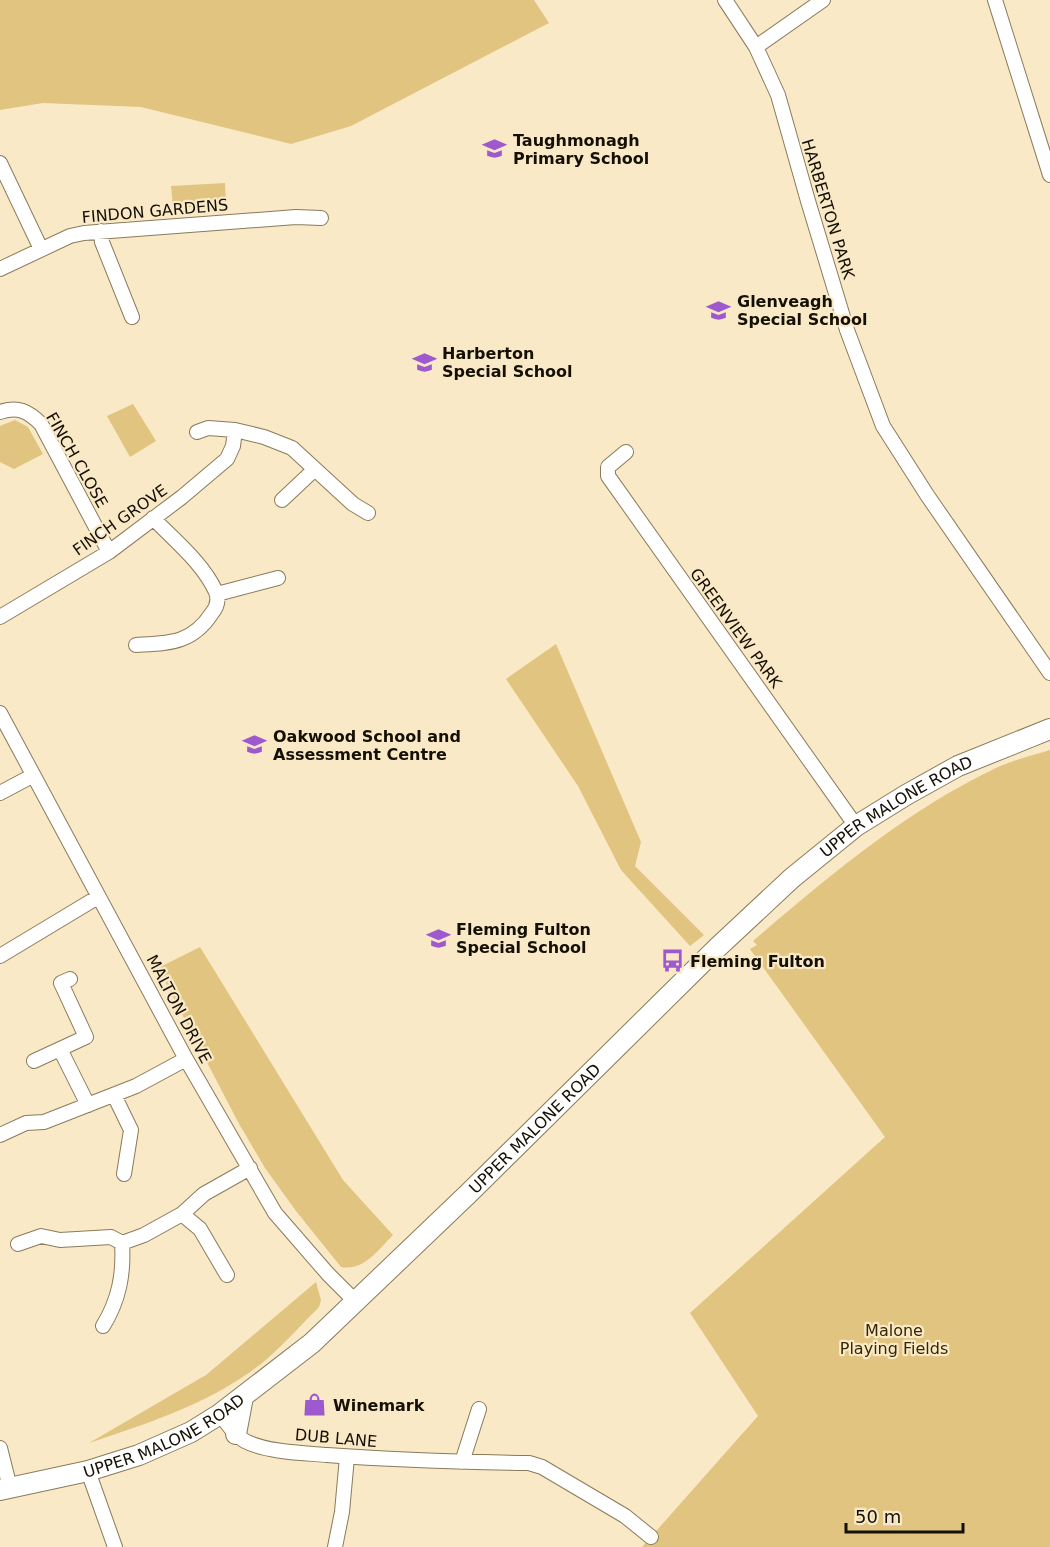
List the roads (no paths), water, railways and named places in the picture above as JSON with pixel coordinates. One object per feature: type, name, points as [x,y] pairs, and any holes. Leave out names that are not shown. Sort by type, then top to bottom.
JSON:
[{"type":"main road","name":"UPPER MALONE ROAD","points":[[5,1490],[88,1471],[139,1455],[191,1432],[220,1414],[299,1355],[356,1302],[717,948],[792,878],[856,826],[906,795],[958,766],[1050,729]]},
{"type":"main road","points":[[236,1434],[243,1397]]},
{"type":"street","name":"HARBERTON PARK","points":[[725,0],[756,47],[778,95],[807,201],[848,330],[883,426],[927,495],[1050,673]]},
{"type":"street","points":[[756,47],[823,0]]},
{"type":"street","points":[[995,0],[1050,175]]},
{"type":"street","points":[[0,163],[41,249]]},
{"type":"street","name":"FINDON GARDENS","points":[[0,269],[70,236],[100,231],[296,217],[321,218]]},
{"type":"street","points":[[100,231],[102,242],[132,317]]},
{"type":"street","name":"FINCH CLOSE","points":[[0,412],[10,409],[23,410],[41,424],[109,552]]},
{"type":"street","points":[[197,432],[208,428],[235,430],[264,436],[292,448],[353,504],[368,513]]},
{"type":"street","name":"FINCH GROVE","points":[[0,616],[109,552],[182,497],[227,459],[233,446],[235,430]]},
{"type":"street","name":"GREENVIEW PARK","points":[[626,452],[608,467],[608,476],[856,826]]},
{"type":"street","points":[[282,500],[315,469]]},
{"type":"street","points":[[136,645],[176,642],[203,628],[218,606],[217,594],[200,567],[153,518]]},
{"type":"street","points":[[217,594],[278,578]]},
{"type":"street","name":"MALTON DRIVE","points":[[0,713],[186,1059],[275,1213],[356,1302]]},
{"type":"street","points":[[0,793],[32,776]]},
{"type":"street","points":[[0,956],[98,897]]},
{"type":"street","points":[[34,1061],[86,1037],[61,983],[70,979]]},
{"type":"street","points":[[60,1049],[88,1106]]},
{"type":"street","points":[[0,1135],[26,1123],[44,1122],[88,1106],[136,1086],[186,1059]]},
{"type":"street","points":[[114,1095],[131,1130],[124,1174]]},
{"type":"street","points":[[18,1244],[41,1236],[60,1240],[111,1237],[122,1243],[144,1235],[182,1214],[204,1194],[250,1168]]},
{"type":"street","points":[[182,1214],[200,1229],[227,1275]]},
{"type":"street","points":[[103,1326],[114,1308],[121,1282],[122,1243]]},
{"type":"street","points":[[462,1462],[479,1409]]},
{"type":"street","name":"DUB LANE","points":[[220,1414],[236,1434],[244,1440],[256,1445],[288,1451],[346,1457],[530,1463],[542,1467],[625,1516],[651,1537]]},
{"type":"street","points":[[0,1449],[5,1490]]},
{"type":"street","points":[[335,1547],[342,1512],[346,1457]]},
{"type":"street","points":[[88,1471],[115,1547]]},
{"type":"place","name":"Taughmonagh Primary School","points":[[495,149]]},
{"type":"place","name":"Glenveagh Special School","points":[[719,310]]},
{"type":"place","name":"Harberton Special School","points":[[424,362]]},
{"type":"place","name":"Oakwood School and Assessment Centre","points":[[255,745]]},
{"type":"place","name":"Fleming Fulton Special School","points":[[438,938]]},
{"type":"place","name":"Fleming Fulton","points":[[672,961]]},
{"type":"place","name":"Winemark","points":[[315,1405]]},
{"type":"park label","name":"Malone Playing Fields","points":[[894,1339]]}]
